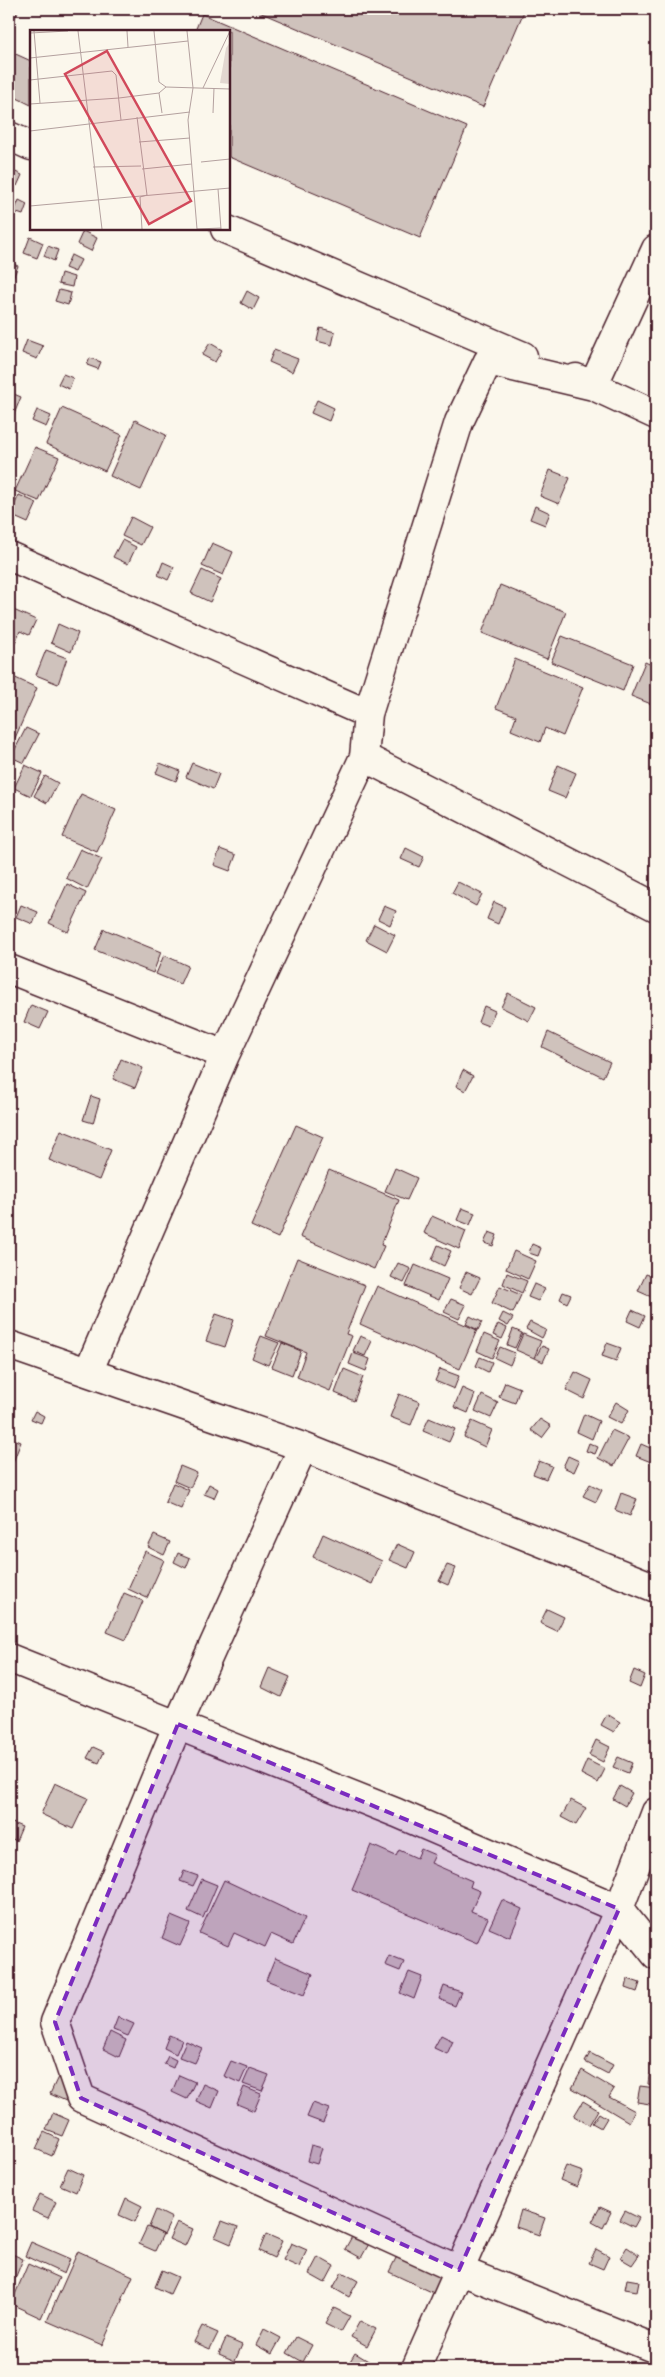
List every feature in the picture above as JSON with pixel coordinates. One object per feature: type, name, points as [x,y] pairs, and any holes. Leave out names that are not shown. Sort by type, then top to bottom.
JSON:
[{"type":"street","points":[[9,136],[30,146]]},
{"type":"street","points":[[227,230],[656,414]]},
{"type":"street","points":[[593,386],[656,249]]},
{"type":"street","points":[[88,1372],[225,1055],[364,757],[368,714],[459,422],[488,360],[593,386]]},
{"type":"street","points":[[9,556],[368,714]]},
{"type":"street","points":[[364,757],[656,907]]},
{"type":"street","points":[[9,969],[225,1055]]},
{"type":"street","points":[[9,1345],[303,1447],[656,1588]]},
{"type":"street","points":[[303,1447],[178,1724],[55,2022],[82,2098],[459,2270],[656,2349]]},
{"type":"street","points":[[9,1658],[178,1724],[396,1813],[619,1909],[656,1955]]},
{"type":"street","points":[[416,2368],[619,1909],[656,1812]]},
{"type":"highlighted area","points":[[178,1724],[619,1909],[459,2270],[81,2098],[55,2022]]},
{"type":"building","points":[[9,9],[19,9],[12,24],[9,23]]},
{"type":"building","points":[[252,9],[525,9],[483,107]]},
{"type":"building","points":[[202,14],[467,127],[420,238],[230,157],[230,30],[195,30]]},
{"type":"building","points":[[9,51],[30,61],[30,104],[9,94]]},
{"type":"building","points":[[9,169],[22,175],[17,186],[9,182]]},
{"type":"building","points":[[19,200],[27,204],[23,215],[14,212]]},
{"type":"building","points":[[83,231],[97,238],[91,251],[77,244]]},
{"type":"building","points":[[30,237],[43,243],[37,258],[24,253]]},
{"type":"building","points":[[48,246],[58,250],[54,261],[44,256]]},
{"type":"building","points":[[71,255],[81,260],[75,272],[65,268]]},
{"type":"building","points":[[9,262],[18,266],[10,285],[9,285]]},
{"type":"building","points":[[61,273],[74,277],[72,287],[58,284]]},
{"type":"building","points":[[59,290],[71,293],[68,305],[55,301]]},
{"type":"building","points":[[247,291],[259,298],[253,310],[241,303]]},
{"type":"building","points":[[320,328],[335,332],[332,345],[317,341]]},
{"type":"building","points":[[27,340],[43,346],[37,359],[22,353]]},
{"type":"building","points":[[210,343],[222,350],[215,362],[202,355]]},
{"type":"building","points":[[274,350],[298,359],[292,372],[269,362]]},
{"type":"building","points":[[90,358],[101,362],[98,369],[87,365]]},
{"type":"building","points":[[63,374],[73,378],[69,389],[58,384]]},
{"type":"building","points":[[9,392],[21,397],[12,419],[9,418]]},
{"type":"building","points":[[317,400],[334,408],[329,421],[311,413]]},
{"type":"building","points":[[62,408],[122,435],[105,471],[46,444]]},
{"type":"building","points":[[37,410],[51,416],[46,427],[32,421]]},
{"type":"building","points":[[135,420],[166,435],[141,490],[110,476]]},
{"type":"building","points":[[35,447],[59,457],[39,501],[15,491]]},
{"type":"building","points":[[550,470],[570,478],[559,504],[540,496]]},
{"type":"building","points":[[19,495],[37,503],[28,523],[10,515]]},
{"type":"building","points":[[535,506],[550,513],[545,525],[530,519]]},
{"type":"building","points":[[131,517],[150,527],[141,545],[122,536]]},
{"type":"building","points":[[122,540],[136,547],[128,564],[113,557]]},
{"type":"building","points":[[212,543],[233,552],[223,575],[202,566]]},
{"type":"building","points":[[163,562],[174,567],[168,580],[158,575]]},
{"type":"building","points":[[202,570],[221,579],[210,602],[191,593]]},
{"type":"building","points":[[500,585],[566,612],[547,659],[482,633]]},
{"type":"building","points":[[9,608],[36,620],[29,635],[20,631],[13,648],[9,647]]},
{"type":"building","points":[[58,624],[78,633],[71,652],[51,643]]},
{"type":"building","points":[[562,636],[633,664],[623,691],[551,662]]},
{"type":"building","points":[[46,650],[67,658],[58,684],[36,675]]},
{"type":"building","points":[[515,659],[583,687],[563,736],[545,728],[540,742],[511,730],[516,716],[496,708]]},
{"type":"building","points":[[645,662],[656,667],[656,706],[631,696]]},
{"type":"building","points":[[9,675],[37,688],[15,738],[9,735]]},
{"type":"building","points":[[26,728],[39,734],[24,763],[11,757]]},
{"type":"building","points":[[160,763],[180,771],[176,781],[156,773]]},
{"type":"building","points":[[192,763],[219,774],[213,789],[186,777]]},
{"type":"building","points":[[25,765],[42,773],[31,796],[14,788]]},
{"type":"building","points":[[558,765],[576,773],[565,798],[548,791]]},
{"type":"building","points":[[45,776],[58,783],[47,803],[34,796]]},
{"type":"building","points":[[81,794],[116,810],[97,852],[62,837]]},
{"type":"building","points":[[406,848],[424,857],[419,867],[401,859]]},
{"type":"building","points":[[80,849],[102,859],[87,889],[66,878]]},
{"type":"building","points":[[220,849],[236,855],[230,871],[214,865]]},
{"type":"building","points":[[458,882],[482,894],[476,906],[452,893]]},
{"type":"building","points":[[67,884],[86,893],[68,932],[49,923]]},
{"type":"building","points":[[494,902],[505,907],[498,924],[487,919]]},
{"type":"building","points":[[21,905],[38,912],[33,924],[16,917]]},
{"type":"building","points":[[384,906],[396,911],[390,925],[378,919]]},
{"type":"building","points":[[374,924],[395,935],[387,951],[366,940]]},
{"type":"building","points":[[104,929],[161,952],[153,973],[95,950]]},
{"type":"building","points":[[164,955],[188,966],[180,984],[156,974]]},
{"type":"building","points":[[508,993],[536,1007],[529,1021],[501,1007]]},
{"type":"building","points":[[31,1005],[48,1012],[40,1029],[24,1022]]},
{"type":"building","points":[[484,1006],[495,1011],[488,1026],[478,1022]]},
{"type":"building","points":[[548,1032],[610,1062],[603,1077],[542,1047]]},
{"type":"building","points":[[121,1059],[143,1068],[135,1088],[113,1079]]},
{"type":"building","points":[[463,1070],[473,1076],[465,1091],[456,1086]]},
{"type":"building","points":[[91,1096],[100,1099],[93,1123],[83,1120]]},
{"type":"building","points":[[296,1125],[323,1137],[278,1238],[251,1226]]},
{"type":"building","points":[[61,1130],[111,1150],[99,1180],[49,1160]]},
{"type":"building","points":[[395,1168],[417,1178],[407,1200],[385,1191]]},
{"type":"building","points":[[329,1170],[399,1200],[381,1245],[384,1246],[374,1269],[300,1237]]},
{"type":"building","points":[[462,1208],[475,1213],[470,1225],[457,1220]]},
{"type":"building","points":[[432,1216],[466,1231],[459,1249],[424,1233]]},
{"type":"building","points":[[489,1232],[497,1235],[493,1246],[484,1243]]},
{"type":"building","points":[[532,1244],[541,1248],[538,1256],[529,1253]]},
{"type":"building","points":[[438,1245],[451,1251],[444,1266],[432,1260]]},
{"type":"building","points":[[514,1251],[536,1261],[528,1279],[506,1269]]},
{"type":"building","points":[[297,1258],[365,1285],[346,1334],[352,1336],[330,1391],[297,1377],[306,1352],[266,1336]]},
{"type":"building","points":[[398,1263],[411,1269],[404,1283],[391,1277]]},
{"type":"building","points":[[415,1265],[448,1279],[439,1300],[406,1286]]},
{"type":"building","points":[[466,1272],[480,1278],[472,1294],[459,1288]]},
{"type":"building","points":[[507,1273],[527,1281],[522,1293],[503,1284]]},
{"type":"building","points":[[646,1274],[656,1278],[656,1299],[638,1291]]},
{"type":"building","points":[[534,1284],[545,1289],[538,1301],[528,1297]]},
{"type":"building","points":[[377,1286],[477,1330],[460,1369],[360,1324]]},
{"type":"building","points":[[500,1286],[521,1295],[513,1313],[492,1303]]},
{"type":"building","points":[[563,1292],[571,1295],[567,1303],[560,1299]]},
{"type":"building","points":[[451,1299],[466,1305],[459,1319],[444,1312]]},
{"type":"building","points":[[632,1310],[645,1316],[640,1327],[627,1321]]},
{"type":"building","points":[[503,1313],[513,1318],[508,1326],[499,1321]]},
{"type":"building","points":[[216,1314],[234,1320],[225,1347],[206,1341]]},
{"type":"building","points":[[470,1316],[482,1322],[478,1330],[466,1324]]},
{"type":"building","points":[[530,1322],[546,1330],[542,1338],[526,1329]]},
{"type":"building","points":[[498,1324],[507,1328],[502,1339],[493,1335]]},
{"type":"building","points":[[513,1329],[522,1333],[515,1348],[507,1345]]},
{"type":"building","points":[[484,1334],[500,1341],[492,1358],[477,1351]]},
{"type":"building","points":[[523,1334],[541,1341],[534,1358],[516,1350]]},
{"type":"building","points":[[261,1336],[279,1343],[268,1365],[252,1358]]},
{"type":"building","points":[[360,1336],[372,1341],[365,1356],[353,1351]]},
{"type":"building","points":[[282,1343],[301,1351],[292,1375],[272,1367]]},
{"type":"building","points":[[607,1343],[621,1348],[616,1361],[602,1356]]},
{"type":"building","points":[[542,1346],[549,1349],[543,1362],[535,1358]]},
{"type":"building","points":[[500,1347],[515,1353],[510,1365],[495,1358]]},
{"type":"building","points":[[353,1353],[370,1359],[366,1371],[349,1364]]},
{"type":"building","points":[[480,1357],[492,1362],[488,1372],[476,1366]]},
{"type":"building","points":[[344,1369],[363,1377],[354,1401],[335,1393]]},
{"type":"building","points":[[440,1369],[459,1376],[454,1389],[435,1381]]},
{"type":"building","points":[[575,1372],[592,1380],[584,1399],[566,1390]]},
{"type":"building","points":[[505,1382],[520,1388],[515,1403],[499,1397]]},
{"type":"building","points":[[462,1388],[475,1394],[468,1413],[454,1407]]},
{"type":"building","points":[[399,1394],[420,1402],[411,1425],[390,1417]]},
{"type":"building","points":[[482,1395],[498,1403],[491,1418],[475,1411]]},
{"type":"building","points":[[616,1402],[629,1410],[621,1424],[607,1417]]},
{"type":"building","points":[[35,1411],[44,1416],[41,1423],[31,1419]]},
{"type":"building","points":[[584,1414],[599,1421],[592,1439],[577,1432]]},
{"type":"building","points":[[429,1418],[455,1429],[449,1442],[423,1431]]},
{"type":"building","points":[[540,1419],[551,1426],[542,1438],[531,1430]]},
{"type":"building","points":[[472,1421],[492,1430],[485,1447],[464,1437]]},
{"type":"building","points":[[612,1430],[629,1438],[614,1466],[598,1458]]},
{"type":"building","points":[[9,1437],[21,1442],[9,1472]]},
{"type":"building","points":[[589,1443],[598,1447],[595,1454],[586,1451]]},
{"type":"building","points":[[641,1444],[655,1450],[651,1462],[636,1456]]},
{"type":"building","points":[[568,1456],[579,1461],[574,1472],[563,1467]]},
{"type":"building","points":[[539,1461],[552,1466],[546,1479],[533,1474]]},
{"type":"building","points":[[180,1466],[197,1473],[190,1488],[174,1481]]},
{"type":"building","points":[[173,1483],[189,1490],[181,1509],[165,1502]]},
{"type":"building","points":[[209,1484],[218,1489],[214,1498],[204,1494]]},
{"type":"building","points":[[590,1484],[602,1490],[596,1502],[583,1496]]},
{"type":"building","points":[[621,1493],[637,1499],[630,1516],[615,1510]]},
{"type":"building","points":[[323,1534],[382,1561],[372,1584],[313,1557]]},
{"type":"building","points":[[154,1535],[170,1542],[164,1555],[148,1547]]},
{"type":"building","points":[[397,1544],[415,1552],[408,1568],[389,1560]]},
{"type":"building","points":[[145,1551],[164,1560],[147,1598],[128,1589]]},
{"type":"building","points":[[178,1553],[190,1558],[186,1568],[174,1562]]},
{"type":"building","points":[[447,1565],[456,1568],[448,1585],[439,1581]]},
{"type":"building","points":[[124,1593],[143,1601],[126,1640],[107,1632]]},
{"type":"building","points":[[547,1609],[564,1617],[557,1631],[540,1623]]},
{"type":"building","points":[[269,1668],[290,1677],[281,1697],[261,1687]]},
{"type":"building","points":[[634,1670],[645,1675],[640,1688],[629,1683]]},
{"type":"building","points":[[607,1714],[620,1722],[614,1732],[601,1725]]},
{"type":"building","points":[[596,1740],[610,1747],[603,1762],[589,1755]]},
{"type":"building","points":[[93,1747],[104,1752],[99,1763],[87,1758]]},
{"type":"building","points":[[618,1757],[632,1763],[628,1773],[613,1767]]},
{"type":"building","points":[[587,1760],[605,1769],[598,1783],[581,1774]]},
{"type":"building","points":[[55,1783],[88,1798],[73,1829],[41,1814]]},
{"type":"building","points":[[620,1786],[632,1793],[625,1806],[613,1799]]},
{"type":"building","points":[[571,1800],[586,1808],[576,1825],[561,1817]]},
{"type":"building","points":[[10,1822],[22,1827],[16,1841],[9,1837]]},
{"type":"building","points":[[371,1845],[396,1856],[399,1850],[417,1858],[421,1849],[435,1855],[431,1863],[472,1881],[470,1887],[480,1891],[471,1911],[488,1918],[477,1943],[352,1890]]},
{"type":"building","points":[[184,1871],[198,1876],[193,1886],[180,1881]]},
{"type":"building","points":[[202,1879],[217,1885],[203,1918],[188,1911]]},
{"type":"building","points":[[224,1880],[305,1918],[293,1944],[271,1934],[265,1947],[234,1933],[228,1946],[199,1933]]},
{"type":"building","points":[[502,1900],[522,1909],[510,1937],[489,1928]]},
{"type":"building","points":[[171,1916],[190,1924],[180,1946],[162,1938]]},
{"type":"building","points":[[389,1956],[404,1962],[400,1971],[385,1965]]},
{"type":"building","points":[[275,1958],[313,1974],[304,1995],[266,1980]]},
{"type":"building","points":[[409,1972],[422,1977],[414,1999],[400,1993]]},
{"type":"building","points":[[628,1979],[640,1983],[637,1992],[626,1988]]},
{"type":"building","points":[[444,1986],[461,1992],[455,2006],[439,1999]]},
{"type":"building","points":[[118,2017],[134,2024],[128,2036],[113,2030]]},
{"type":"building","points":[[110,2032],[126,2040],[119,2057],[103,2049]]},
{"type":"building","points":[[169,2035],[182,2040],[176,2054],[164,2048]]},
{"type":"building","points":[[441,2035],[453,2041],[447,2054],[434,2048]]},
{"type":"building","points":[[186,2041],[202,2048],[195,2063],[179,2057]]},
{"type":"building","points":[[590,2053],[613,2065],[608,2074],[585,2062]]},
{"type":"building","points":[[168,2056],[176,2060],[173,2068],[164,2064]]},
{"type":"building","points":[[231,2061],[247,2067],[240,2083],[224,2076]]},
{"type":"building","points":[[250,2068],[269,2075],[262,2091],[243,2084]]},
{"type":"building","points":[[582,2070],[614,2089],[609,2097],[635,2111],[629,2122],[572,2088]]},
{"type":"building","points":[[179,2075],[195,2082],[187,2099],[172,2092]]},
{"type":"building","points":[[649,2075],[656,2077],[656,2086],[648,2084]]},
{"type":"building","points":[[58,2077],[74,2084],[66,2101],[50,2094]]},
{"type":"building","points":[[203,2084],[219,2091],[212,2108],[196,2101]]},
{"type":"building","points":[[640,2086],[656,2088],[656,2105],[637,2102]]},
{"type":"building","points":[[244,2087],[261,2094],[254,2111],[237,2104]]},
{"type":"building","points":[[583,2101],[598,2110],[589,2125],[574,2116]]},
{"type":"building","points":[[313,2103],[329,2109],[323,2123],[307,2117]]},
{"type":"building","points":[[53,2113],[69,2120],[62,2136],[46,2130]]},
{"type":"building","points":[[599,2113],[607,2118],[601,2128],[592,2123]]},
{"type":"building","points":[[44,2132],[59,2139],[52,2156],[36,2149]]},
{"type":"building","points":[[311,2145],[322,2148],[317,2164],[307,2161]]},
{"type":"building","points":[[566,2166],[583,2172],[577,2187],[560,2180]]},
{"type":"building","points":[[68,2168],[83,2175],[76,2192],[60,2185]]},
{"type":"building","points":[[40,2194],[56,2202],[48,2218],[32,2211]]},
{"type":"building","points":[[126,2198],[142,2206],[135,2222],[119,2215]]},
{"type":"building","points":[[600,2207],[611,2212],[603,2228],[592,2222]]},
{"type":"building","points":[[156,2210],[172,2218],[164,2235],[149,2227]]},
{"type":"building","points":[[521,2210],[545,2218],[539,2235],[516,2227]]},
{"type":"building","points":[[625,2211],[639,2218],[634,2227],[620,2220]]},
{"type":"building","points":[[222,2221],[238,2227],[231,2244],[215,2237]]},
{"type":"building","points":[[177,2222],[193,2229],[185,2246],[169,2239]]},
{"type":"building","points":[[147,2227],[163,2234],[155,2251],[139,2244]]},
{"type":"building","points":[[354,2233],[370,2242],[361,2258],[345,2249]]},
{"type":"building","points":[[266,2234],[282,2241],[274,2258],[259,2251]]},
{"type":"building","points":[[31,2242],[70,2259],[64,2274],[25,2256]]},
{"type":"building","points":[[291,2243],[307,2250],[299,2267],[283,2260]]},
{"type":"building","points":[[627,2247],[639,2255],[632,2265],[620,2258]]},
{"type":"building","points":[[596,2249],[609,2256],[603,2269],[589,2263]]},
{"type":"building","points":[[78,2251],[133,2276],[102,2345],[47,2321]]},
{"type":"building","points":[[10,2253],[23,2259],[10,2291],[9,2256]]},
{"type":"building","points":[[397,2256],[446,2279],[438,2295],[389,2272]]},
{"type":"building","points":[[318,2257],[334,2266],[325,2283],[309,2274]]},
{"type":"building","points":[[28,2264],[59,2278],[41,2318],[11,2304]]},
{"type":"building","points":[[162,2270],[178,2277],[170,2294],[155,2287]]},
{"type":"building","points":[[342,2272],[358,2281],[349,2297],[333,2288]]},
{"type":"building","points":[[627,2279],[639,2281],[637,2291],[625,2289]]},
{"type":"building","points":[[334,2308],[350,2316],[341,2332],[325,2324]]},
{"type":"building","points":[[360,2321],[376,2329],[367,2346],[351,2337]]},
{"type":"building","points":[[202,2326],[218,2333],[210,2349],[194,2342]]},
{"type":"building","points":[[264,2329],[281,2338],[272,2354],[256,2345]]},
{"type":"building","points":[[296,2337],[312,2345],[303,2362],[287,2353]]},
{"type":"building","points":[[226,2338],[242,2345],[235,2361],[219,2354]]},
{"type":"building","points":[[355,2353],[370,2362],[367,2368],[346,2368]]},
{"type":"building","points":[[123,2363],[135,2368],[120,2368]]}]
